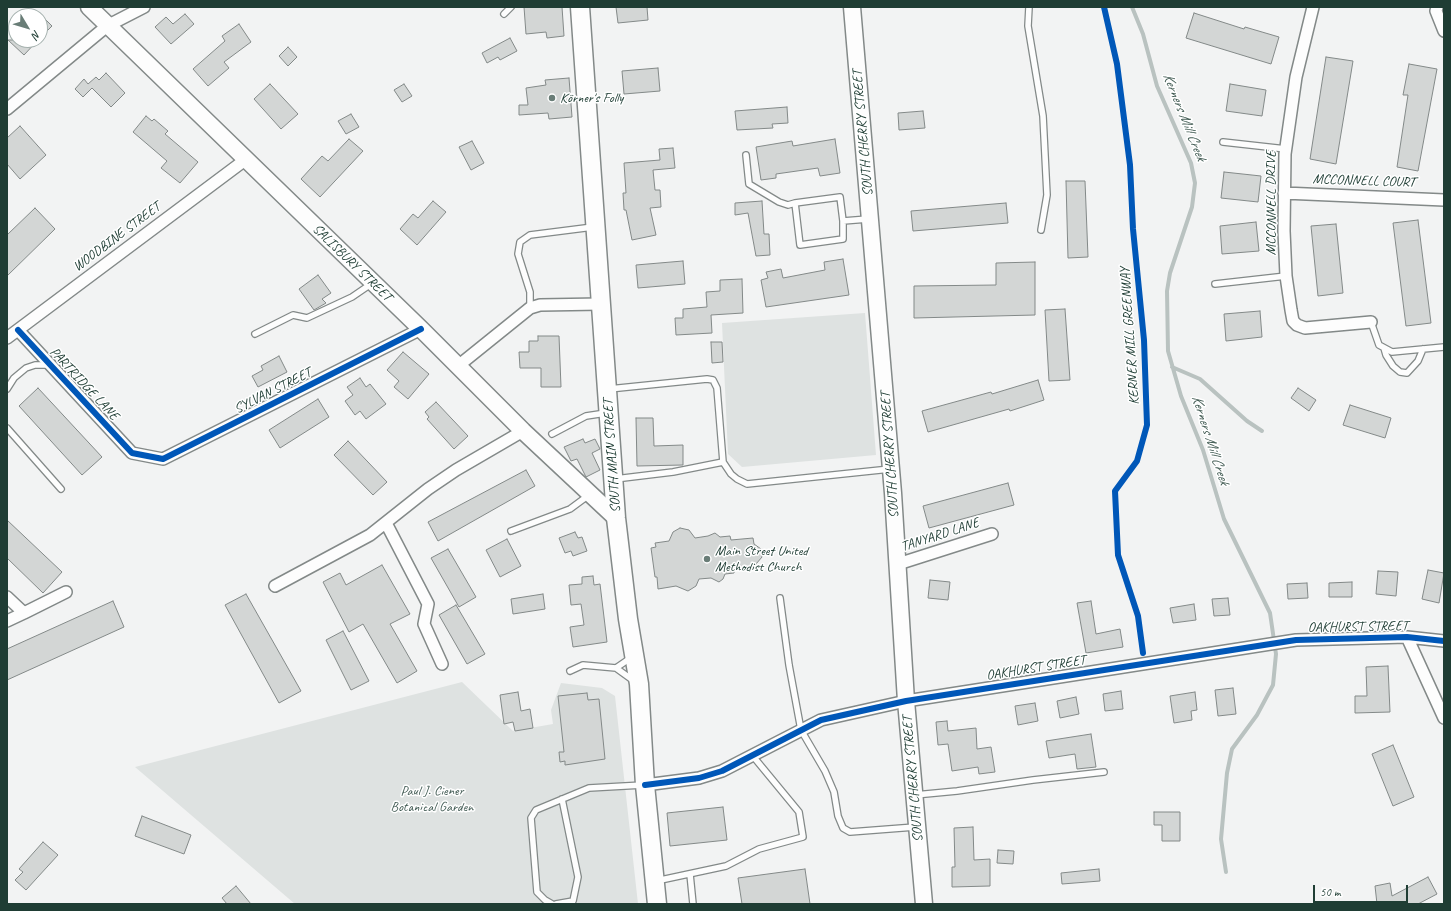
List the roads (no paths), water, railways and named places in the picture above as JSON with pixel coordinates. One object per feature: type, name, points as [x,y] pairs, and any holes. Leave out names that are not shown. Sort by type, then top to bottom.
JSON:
[{"type":"main road","name":"SALISBURY STREET","points":[[89,7],[245,160],[421,329],[523,431],[616,518]]},
{"type":"main road","name":"SOUTH MAIN STREET","points":[[580,7],[616,518],[638,684],[645,785],[657,904]]},
{"type":"main road","name":"SOUTH CHERRY STREET","points":[[852,7],[891,469],[906,701],[924,904]]},
{"type":"street","points":[[9,105],[107,26],[144,7]]},
{"type":"street","name":"MCCONNELL DRIVE","points":[[1313,7],[1296,77],[1286,149],[1284,193],[1286,276],[1293,321],[1300,327],[1305,328],[1371,322]]},
{"type":"street","points":[[1437,7],[1436,11],[1444,30]]},
{"type":"street","name":"WOODBINE STREET","points":[[7,338],[245,160]]},
{"type":"street","name":"MCCONNELL COURT","points":[[1284,193],[1444,200]]},
{"type":"street","points":[[458,366],[530,308],[540,305],[601,304]]},
{"type":"street","name":"SYLVAN STREET","points":[[132,453],[163,459],[421,329]]},
{"type":"street","name":"PARTRIDGE LANE","points":[[18,330],[132,453]]},
{"type":"street","points":[[274,586],[370,535],[428,489],[456,470],[523,431]]},
{"type":"street","points":[[386,523],[428,604],[424,624],[442,664]]},
{"type":"street","name":"TANYARD LANE","points":[[898,564],[992,534]]},
{"type":"street","points":[[7,621],[66,592]]},
{"type":"street","points":[[7,597],[24,613]]},
{"type":"street","points":[[1407,637],[1444,718]]},
{"type":"street","name":"OAKHURST STREET","points":[[645,785],[699,778],[722,771],[821,720],[906,701],[1296,640],[1407,637],[1444,641]]},
{"type":"lane","points":[[504,14],[511,7]]},
{"type":"lane","points":[[1028,7],[1028,26],[1043,116],[1047,195],[1041,230]]},
{"type":"lane","points":[[1223,142],[1286,149]]},
{"type":"lane","points":[[746,155],[749,184],[779,202],[788,204],[795,203],[840,197],[844,239],[800,245],[795,203]]},
{"type":"lane","points":[[843,221],[870,219]]},
{"type":"lane","points":[[530,308],[530,292],[518,254],[520,242],[530,235],[596,227]]},
{"type":"lane","points":[[1215,284],[1286,276]]},
{"type":"lane","points":[[255,334],[293,315],[307,318],[352,297],[373,283]]},
{"type":"lane","points":[[1371,322],[1378,345],[1392,352],[1444,347]]},
{"type":"lane","points":[[1384,348],[1386,355],[1393,366],[1400,372],[1407,373],[1418,361],[1423,349]]},
{"type":"lane","points":[[7,389],[14,378],[26,368],[35,365],[50,365]]},
{"type":"lane","points":[[607,389],[707,379],[713,380],[717,388],[723,462],[737,479],[747,484],[891,469]]},
{"type":"lane","points":[[552,434],[586,416],[609,412]]},
{"type":"lane","points":[[7,428],[61,488]]},
{"type":"lane","points":[[613,479],[673,472],[723,462]]},
{"type":"lane","points":[[511,531],[570,508],[591,494]]},
{"type":"lane","points":[[780,598],[789,666],[800,730],[825,771],[834,792],[838,816],[843,828],[850,832],[917,826]]},
{"type":"lane","points":[[616,668],[634,656]]},
{"type":"lane","points":[[570,672],[584,665],[616,668],[638,684]]},
{"type":"lane","points":[[654,881],[726,866],[759,849],[803,837],[799,812],[752,755]]},
{"type":"lane","points":[[914,795],[1104,772]]},
{"type":"lane","points":[[552,904],[544,900],[538,892],[531,818],[536,810],[589,788],[645,785]]},
{"type":"lane","points":[[556,904],[573,901],[578,877],[562,800]]},
{"type":"lane","points":[[690,874],[693,904]]},
{"type":"waterway","name":"Kerners Mill Creek","points":[[1132,7],[1143,34],[1157,86],[1191,163],[1195,183],[1192,207],[1170,273],[1167,291],[1168,351],[1181,396],[1203,450],[1224,519],[1270,613],[1276,654],[1273,685],[1257,715],[1232,749],[1227,773],[1221,839],[1226,872]]},
{"type":"waterway","points":[[1172,367],[1200,379],[1247,421],[1262,431]]},
{"type":"place","name":"Körner's Folly","points":[[552,98]]},
{"type":"place","name":"Main Street United Methodist Church","points":[[707,559]]},
{"type":"park label","name":"Paul J. Ciener Botanical Garden","points":[[432,800]]}]
